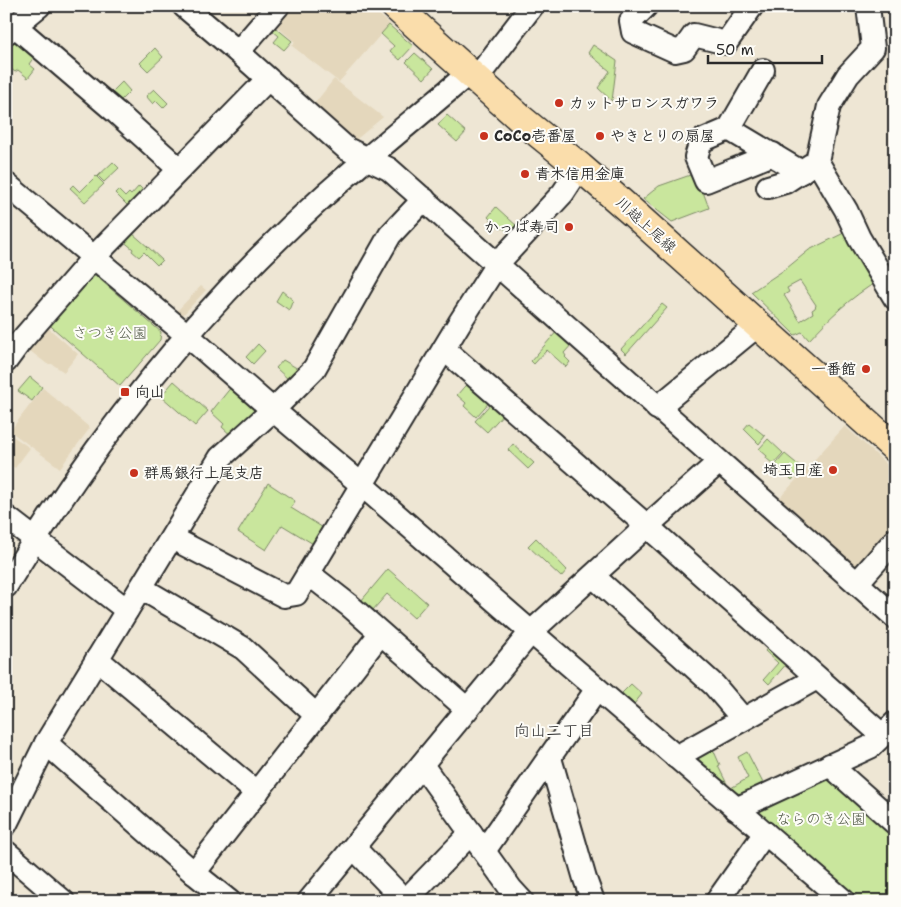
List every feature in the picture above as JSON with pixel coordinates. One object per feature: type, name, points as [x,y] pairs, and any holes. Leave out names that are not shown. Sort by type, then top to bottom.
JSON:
[{"type":"main road","name":"川越上尾線","points":[[395,6],[522,120],[580,167],[895,448]]},
{"type":"street","points":[[184,6],[347,149],[389,169],[895,617]]},
{"type":"street","points":[[238,52],[278,6]]},
{"type":"street","points":[[6,586],[35,538],[102,441],[187,335],[278,240],[324,196],[367,159],[472,76],[532,6]]},
{"type":"street","points":[[646,6],[631,21],[633,32],[675,51],[684,49],[694,35],[726,43],[752,6]]},
{"type":"street","points":[[768,187],[785,182],[809,166],[828,106],[848,75],[872,48],[868,6]]},
{"type":"street","points":[[38,7],[10,29],[104,101],[179,169]]},
{"type":"street","points":[[763,70],[729,129],[701,141],[696,157],[706,181],[773,154]]},
{"type":"street","points":[[6,362],[13,338],[94,258],[268,79]]},
{"type":"street","points":[[729,129],[773,154],[809,166],[846,210],[859,238],[895,298]]},
{"type":"street","points":[[172,538],[284,596],[296,594],[497,264],[563,194],[580,167]]},
{"type":"street","points":[[6,184],[187,335],[842,900]]},
{"type":"street","points":[[6,824],[46,743],[220,458],[273,410],[314,369],[390,235],[424,200]]},
{"type":"street","points":[[657,408],[758,325]]},
{"type":"street","points":[[444,349],[647,526],[817,678],[889,729],[870,747],[736,809]]},
{"type":"street","points":[[309,901],[531,632],[719,462]]},
{"type":"street","points":[[6,517],[127,610]]},
{"type":"street","points":[[857,583],[895,540]]},
{"type":"street","points":[[309,574],[350,606],[467,709]]},
{"type":"street","points":[[592,576],[714,685],[743,718]]},
{"type":"street","points":[[141,588],[243,648],[317,716]]},
{"type":"street","points":[[194,873],[380,634]]},
{"type":"street","points":[[97,659],[257,793]]},
{"type":"street","points":[[676,757],[817,678]]},
{"type":"street","points":[[354,848],[405,901],[478,842],[550,758],[597,689]]},
{"type":"street","points":[[46,743],[194,873],[229,901]]},
{"type":"street","points":[[550,758],[584,879],[593,901]]},
{"type":"street","points":[[422,765],[511,889],[522,901]]},
{"type":"street","points":[[830,765],[895,823]]},
{"type":"street","points":[[717,901],[765,833]]},
{"type":"street","points":[[6,852],[62,901]]},
{"type":"shaded area","points":[[290,6],[369,6],[390,24],[339,82],[292,46],[295,42],[274,24]]},
{"type":"shaded area","points":[[334,79],[383,117],[352,143],[311,108]]},
{"type":"shaded area","points":[[201,286],[206,290],[181,317],[176,312]]},
{"type":"shaded area","points":[[45,325],[78,354],[64,372],[52,364],[47,364],[25,347]]},
{"type":"shaded area","points":[[43,388],[90,428],[60,468],[10,431]]},
{"type":"shaded area","points":[[845,426],[895,472],[895,528],[858,569],[776,502]]},
{"type":"shaded area","points":[[8,433],[30,448],[15,468],[6,462],[6,436]]},
{"type":"green space","points":[[389,25],[413,46],[400,60],[390,51],[394,46],[381,34]]},
{"type":"green space","points":[[276,28],[292,41],[284,50],[274,42],[279,36],[273,31]]},
{"type":"green space","points":[[13,38],[37,53],[29,64],[35,69],[28,78],[18,70],[15,72],[6,65],[6,45]]},
{"type":"green space","points":[[593,45],[617,61],[612,101],[598,88],[610,71],[588,53]]},
{"type":"green space","points":[[155,48],[163,57],[148,71],[140,63]]},
{"type":"green space","points":[[415,53],[433,69],[424,79],[406,62]]},
{"type":"green space","points":[[122,82],[130,91],[121,100],[115,100],[110,94]]},
{"type":"green space","points":[[154,89],[168,103],[163,108],[156,101],[153,104],[146,96]]},
{"type":"green space","points":[[447,115],[466,132],[457,142],[438,125]]},
{"type":"green space","points":[[113,162],[119,168],[104,182],[98,176]]},
{"type":"green space","points":[[696,173],[709,208],[672,222],[643,199],[659,186]]},
{"type":"green space","points":[[96,176],[104,184],[85,202],[70,188],[73,185],[80,192]]},
{"type":"green space","points":[[139,186],[145,192],[130,208],[115,193],[118,190],[125,197],[129,193],[131,195]]},
{"type":"green space","points":[[496,207],[518,227],[511,235],[488,217]]},
{"type":"green space","points":[[850,230],[878,281],[841,308],[809,340],[802,332],[795,335],[751,292],[787,268],[809,250]],"holes":[[[800,281],[816,305],[812,310],[813,313],[800,321],[784,295],[789,292],[787,288]]]},
{"type":"green space","points":[[132,233],[162,260],[157,265],[144,252],[139,257],[122,240]]},
{"type":"green space","name":"さつき公園","points":[[96,276],[161,332],[160,340],[120,386],[45,321],[86,277]]},
{"type":"green space","points":[[282,291],[293,300],[289,310],[276,301]]},
{"type":"green space","points":[[662,304],[667,308],[626,354],[621,349]]},
{"type":"green space","points":[[558,330],[573,343],[564,353],[570,362],[566,367],[547,350],[534,364],[531,361]]},
{"type":"green space","points":[[258,344],[265,351],[253,364],[246,357]]},
{"type":"green space","points":[[283,360],[300,370],[289,380],[276,368]]},
{"type":"green space","points":[[30,377],[42,387],[32,401],[18,391]]},
{"type":"green space","points":[[471,379],[492,399],[476,417],[464,406],[466,403],[457,395]]},
{"type":"green space","points":[[174,381],[208,411],[195,426],[161,396]]},
{"type":"green space","points":[[232,386],[257,408],[257,416],[234,438],[222,427],[224,424],[211,412]]},
{"type":"green space","points":[[494,400],[506,411],[487,432],[475,421]]},
{"type":"green space","points":[[749,423],[765,436],[759,444],[744,429]]},
{"type":"green space","points":[[768,439],[783,453],[773,464],[759,449]]},
{"type":"green space","points":[[513,444],[534,463],[528,469],[508,450]]},
{"type":"green space","points":[[785,454],[802,468],[792,480],[776,464]]},
{"type":"green space","points":[[268,483],[295,501],[291,508],[325,529],[315,545],[282,525],[266,550],[238,532]]},
{"type":"green space","points":[[536,538],[567,570],[561,577],[528,546]]},
{"type":"green space","points":[[388,569],[427,603],[414,618],[387,594],[372,611],[361,601]]},
{"type":"green space","points":[[769,646],[788,662],[769,684],[764,679],[778,663],[765,651]]},
{"type":"green space","points":[[631,684],[642,694],[634,704],[622,693]]},
{"type":"green space","points":[[712,747],[720,765],[718,766],[727,784],[695,756]]},
{"type":"green space","points":[[747,752],[764,785],[747,794],[735,793],[731,788],[748,778],[738,757]]},
{"type":"green space","name":"ならのき公園","points":[[827,776],[895,836],[895,901],[859,901],[756,810]]},
{"type":"place","name":"カットサロンスガワラ","points":[[559,103]]},
{"type":"place","name":"CoCo壱番屋","points":[[484,136]]},
{"type":"place","name":"やきとりの扇屋","points":[[600,136]]},
{"type":"place","name":"青木信用金庫","points":[[525,174]]},
{"type":"place","name":"かっぱ寿司","points":[[569,227]]},
{"type":"place","name":"一番館","points":[[866,369]]},
{"type":"place","name":"向山","points":[[125,392]]},
{"type":"place","name":"埼玉日産","points":[[833,470]]},
{"type":"place","name":"群馬銀行上尾支店","points":[[134,473]]},
{"type":"district","name":"向山二丁目","points":[[554,730]]}]
